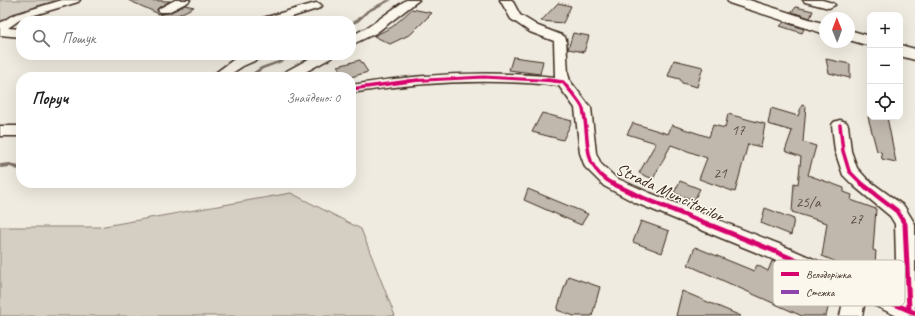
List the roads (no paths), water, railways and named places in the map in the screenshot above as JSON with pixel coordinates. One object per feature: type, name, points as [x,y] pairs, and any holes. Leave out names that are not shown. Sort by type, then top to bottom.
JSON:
[{"type":"highway","points":[[734,0],[819,27]]},
{"type":"highway","points":[[855,37],[867,40]]},
{"type":"highway","points":[[903,51],[915,54]]},
{"type":"street","points":[[20,16],[74,0]]},
{"type":"street","points":[[164,10],[184,0]]},
{"type":"street","points":[[356,38],[372,30],[412,0]]},
{"type":"street","points":[[356,88],[447,78],[495,76],[563,82],[561,74],[560,39],[528,26],[515,17],[506,0]]},
{"type":"street","points":[[809,0],[829,5]]},
{"type":"street","points":[[281,16],[319,3]]},
{"type":"street","points":[[309,16],[319,3]]},
{"type":"street","points":[[0,28],[16,18]]},
{"type":"street","points":[[0,31],[16,33]]},
{"type":"street","points":[[225,72],[238,63],[246,60]]},
{"type":"street","points":[[237,72],[251,60]]},
{"type":"street","points":[[295,72],[317,60]]},
{"type":"street","name":"Strada Muncitorilor","points":[[563,82],[583,108],[588,153],[594,167],[610,182],[650,201],[795,260]]},
{"type":"street","name":"Strada Muncitorilor","points":[[840,125],[843,151],[850,171],[861,183],[898,212],[910,226],[912,311],[901,306]]},
{"type":"street","points":[[0,131],[16,131]]},
{"type":"street","points":[[851,316],[853,306]]},
{"type":"waterway","points":[[356,22],[368,11],[390,0]]},
{"type":"waterway","points":[[256,72],[262,68],[285,60]]},
{"type":"waterway","points":[[0,166],[10,165],[16,167]]}]
